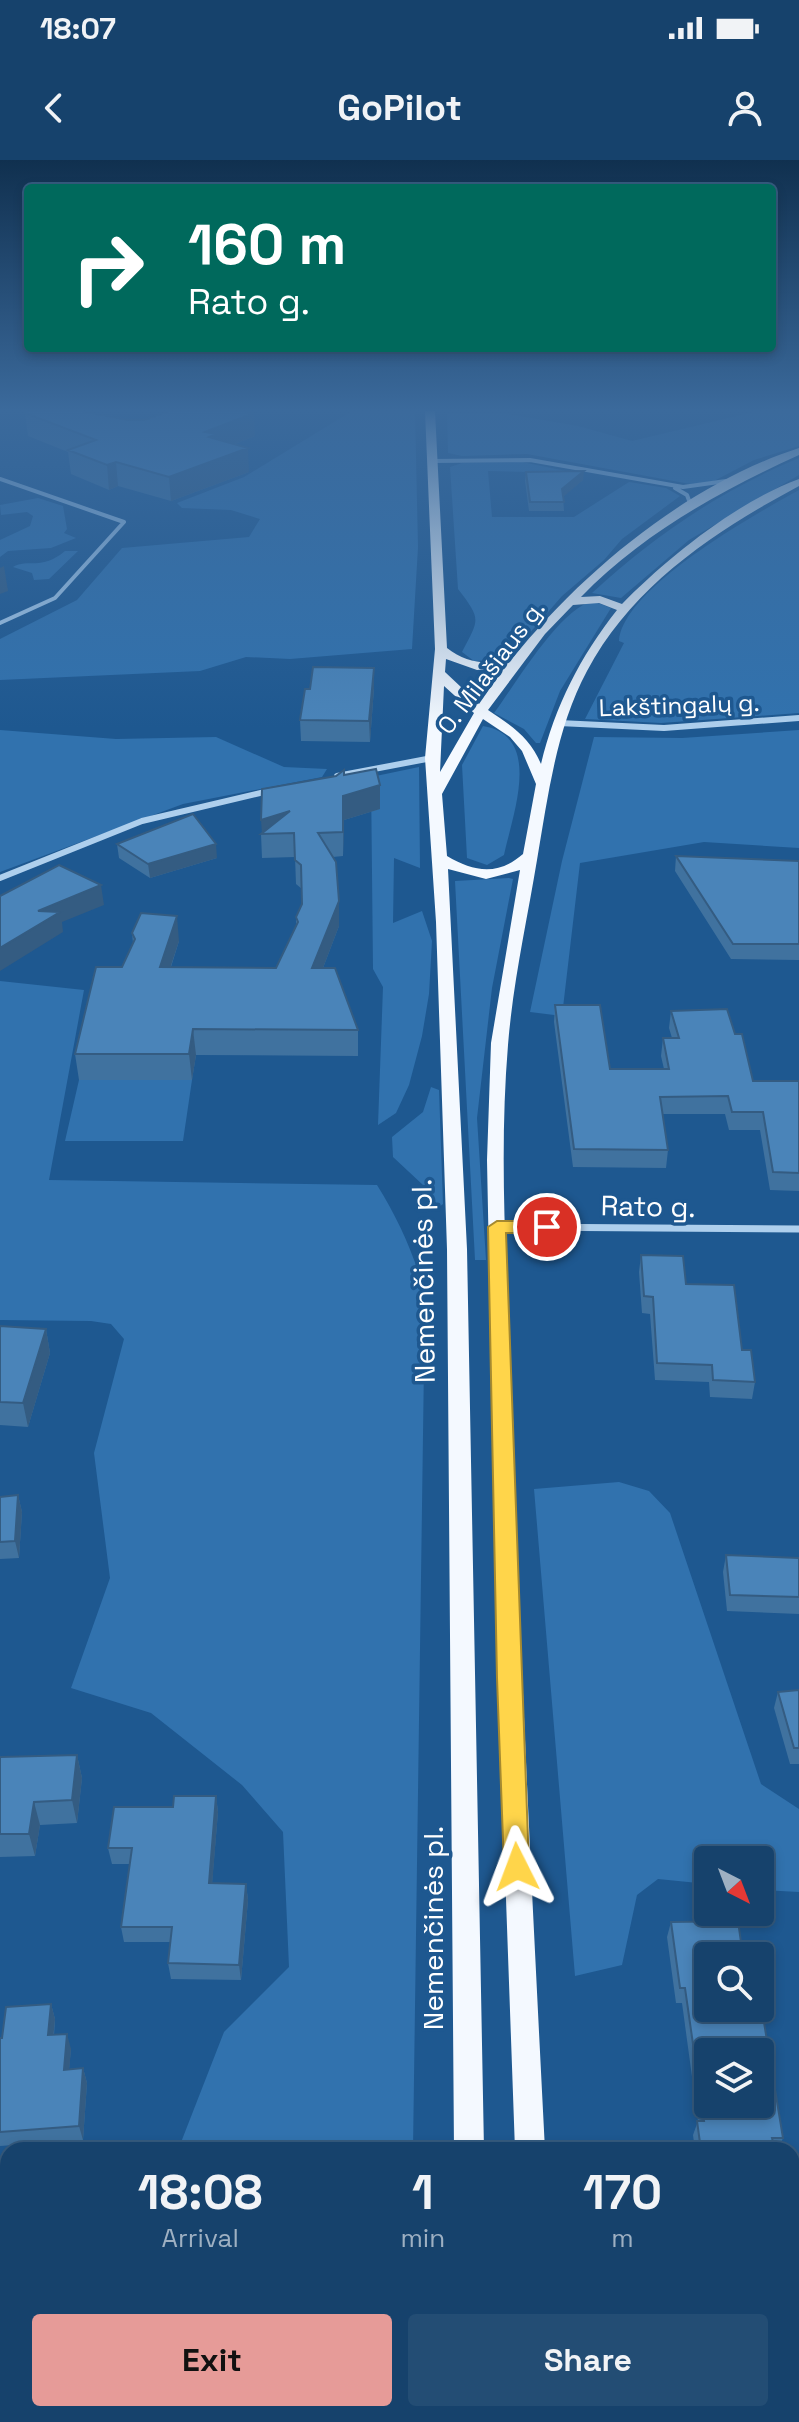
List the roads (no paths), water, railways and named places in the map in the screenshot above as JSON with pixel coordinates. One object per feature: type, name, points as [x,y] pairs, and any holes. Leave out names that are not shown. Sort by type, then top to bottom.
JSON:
[{"type":"main road","name":"Nemenčinės pl.","points":[[435,517],[441,649],[432,758],[456,1198],[465,1655],[469,2142]]},
{"type":"main road","name":"O. Milašiaus g.","points":[[436,795],[454,754],[479,712],[568,602],[613,562],[676,517]]},
{"type":"main road","points":[[530,2142],[508,1678],[497,1227],[498,1063],[541,781],[578,676],[624,609],[657,575],[690,549],[743,517]]},
{"type":"main road","points":[[568,602],[600,599],[624,609]]},
{"type":"main road","points":[[441,649],[453,660],[478,667],[518,661]]},
{"type":"main road","points":[[440,674],[479,712],[515,734],[528,750],[541,781]]},
{"type":"main road","points":[[439,858],[459,870],[492,876],[512,870],[531,855]]},
{"type":"street","points":[[0,623],[55,598],[124,522],[108,517]]},
{"type":"street","name":"Lakštingalų g.","points":[[559,723],[664,728],[799,718]]},
{"type":"street","points":[[320,780],[432,758]]},
{"type":"street","points":[[0,878],[142,821],[290,786]]},
{"type":"street","name":"Rato g.","points":[[497,1227],[799,1229]]}]
